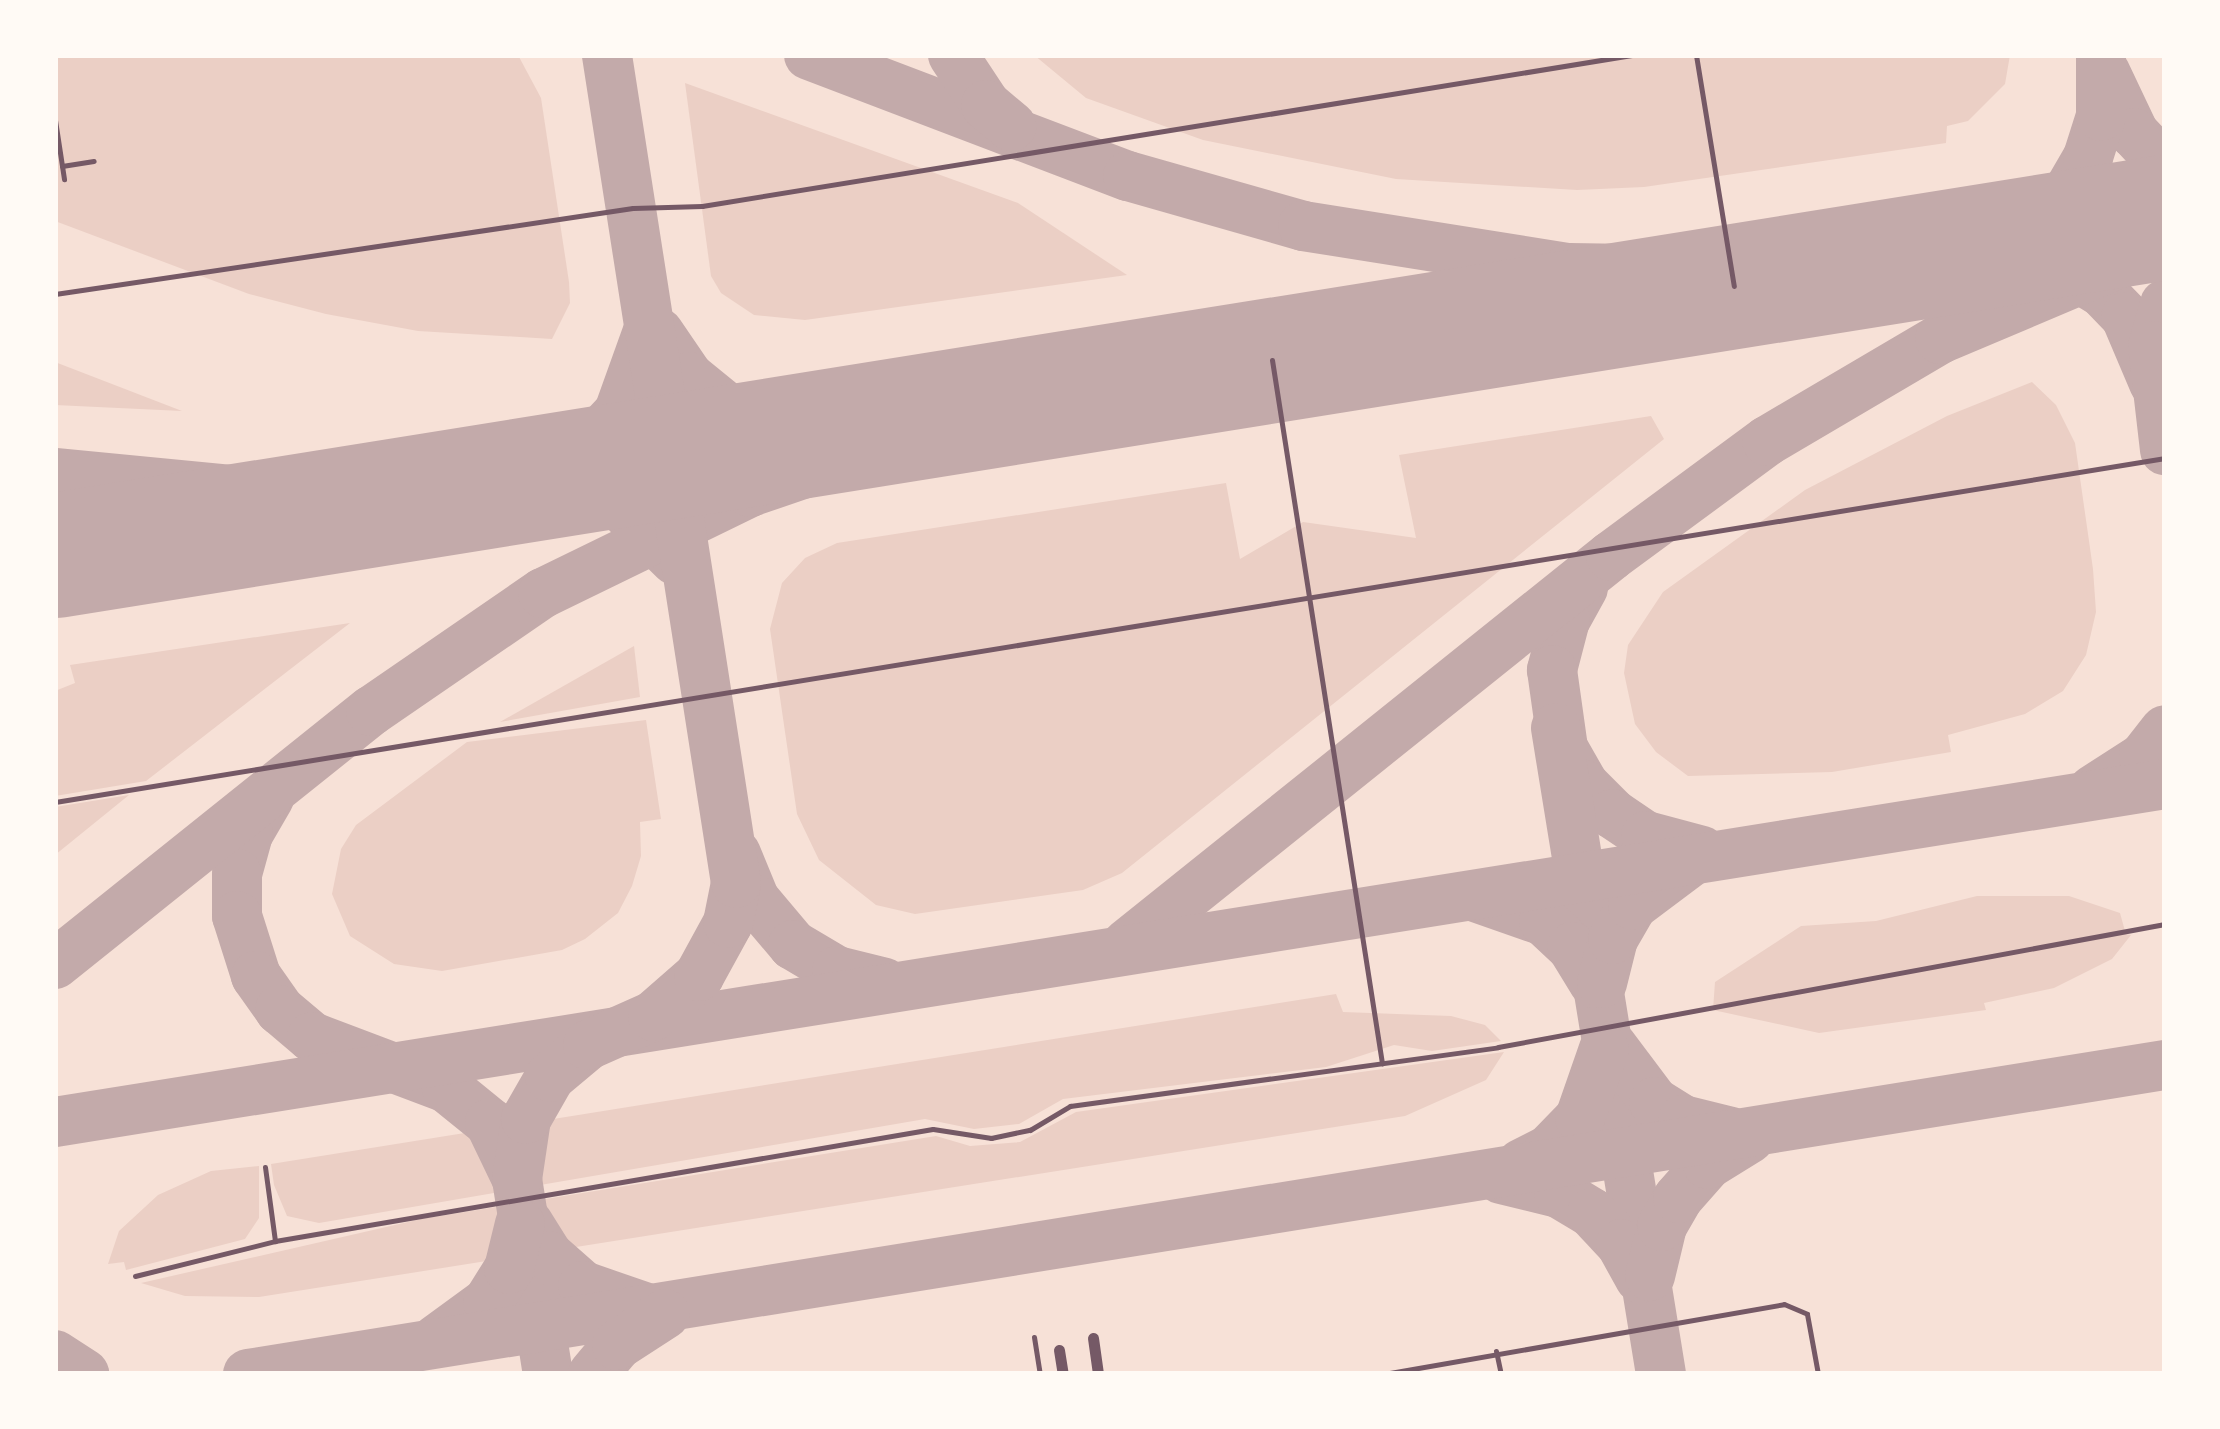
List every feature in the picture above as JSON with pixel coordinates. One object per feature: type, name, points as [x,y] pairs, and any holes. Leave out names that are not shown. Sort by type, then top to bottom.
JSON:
[{"type":"street","points":[[1093,1338],[1098,1374]]},
{"type":"street","points":[[1059,1350],[1063,1374]]},
{"type":"lane","points":[[55,294],[632,208],[702,206],[1632,55]]},
{"type":"lane","points":[[1696,55],[1734,286]]},
{"type":"lane","points":[[55,120],[64,179]]},
{"type":"lane","points":[[62,166],[94,160]]},
{"type":"lane","points":[[1272,360],[1305,596],[1382,1064]]},
{"type":"lane","points":[[55,802],[2165,458]]},
{"type":"lane","points":[[135,1276],[275,1240],[933,1128],[991,1138],[1030,1130],[1070,1106],[1382,1064],[2165,924]]},
{"type":"lane","points":[[265,1167],[275,1240]]},
{"type":"lane","points":[[1384,1374],[1784,1304],[1807,1314],[1818,1374]]},
{"type":"lane","points":[[1034,1337],[1040,1374]]},
{"type":"lane","points":[[1496,1352],[1501,1374]]},
{"type":"shaded area","points":[[518,55],[541,98],[569,282],[570,303],[552,339],[418,331],[326,314],[249,294],[55,221],[55,57]]},
{"type":"shaded area","points":[[1034,55],[2010,55],[2005,84],[1968,121],[1947,126],[1946,143],[1644,187],[1577,190],[1396,179],[1203,140],[1086,98]]},
{"type":"shaded area","points":[[685,83],[1018,203],[1127,275],[805,320],[754,315],[721,293],[711,276]]},
{"type":"shaded area","points":[[55,362],[182,411],[55,405]]},
{"type":"shaded area","points":[[2032,382],[2056,405],[2075,443],[2093,569],[2096,612],[2086,655],[2063,691],[2025,714],[1948,735],[1951,752],[1832,772],[1688,776],[1656,752],[1635,724],[1624,673],[1628,645],[1663,592],[1805,490],[1947,416]]},
{"type":"shaded area","points":[[1651,416],[1664,439],[1122,873],[1083,890],[915,914],[876,905],[819,860],[797,814],[770,629],[782,583],[805,558],[837,543],[1226,483],[1240,559],[1303,522],[1416,538],[1399,455]]},
{"type":"shaded area","points":[[350,623],[146,781],[55,796],[55,691],[75,683],[70,665]]},
{"type":"shaded area","points":[[634,646],[640,697],[500,722]]},
{"type":"shaded area","points":[[646,720],[661,819],[640,822],[641,856],[632,886],[618,913],[585,939],[562,950],[442,971],[394,964],[350,936],[332,894],[341,849],[356,825],[467,742]]},
{"type":"shaded area","points":[[129,795],[55,855],[55,807]]},
{"type":"shaded area","points":[[1977,896],[2069,896],[2120,913],[2125,931],[2119,933],[2131,935],[2112,959],[2054,988],[1984,1003],[1986,1010],[1819,1033],[1713,1010],[1715,982],[1801,926],[1876,921]]},
{"type":"shaded area","points":[[1336,994],[1343,1012],[1451,1016],[1485,1025],[1501,1041],[1432,1051],[1394,1045],[1326,1067],[1063,1099],[1019,1124],[974,1129],[925,1119],[319,1223],[287,1216],[274,1185],[271,1164]]},
{"type":"shaded area","points":[[1504,1052],[1486,1080],[1405,1116],[259,1297],[185,1296],[141,1283],[421,1219],[936,1136],[970,1146],[1020,1142],[1076,1112]]},
{"type":"shaded area","points":[[259,1166],[259,1218],[245,1239],[126,1270],[124,1262],[108,1264],[119,1231],[158,1195],[211,1171]]},
{"type":"taxiway","points":[[517,1179],[526,1119],[550,1077],[588,1045],[653,1016],[699,976],[728,923],[736,883],[607,55]]},
{"type":"taxiway","points":[[809,55],[1128,176],[1303,226],[1569,268],[1817,272]]},
{"type":"taxiway","points":[[953,55],[986,105],[1011,126]]},
{"type":"taxiway","points":[[1945,252],[2037,222],[2066,195],[2088,157],[2101,116],[2101,55]]},
{"type":"taxiway","points":[[2105,72],[2134,133],[2165,166]]},
{"type":"taxiway","points":[[1127,944],[1611,556],[1767,441],[1940,339],[2165,244]]},
{"type":"taxiway","points":[[2057,265],[2102,292],[2126,317],[2154,383]]},
{"type":"taxiway","points":[[2165,304],[2153,346],[2165,450]]},
{"type":"taxiway","points":[[659,333],[689,377],[732,412],[815,433]]},
{"type":"taxiway","points":[[546,473],[593,440],[619,412],[647,334]]},
{"type":"taxiway","points":[[55,964],[371,711],[543,593],[750,492],[928,431],[1096,388]]},
{"type":"taxiway","points":[[55,473],[233,490],[358,491],[607,467]]},
{"type":"taxiway","points":[[547,483],[616,502],[675,560]]},
{"type":"taxiway","points":[[55,581],[284,519]]},
{"type":"taxiway","points":[[1583,588],[1565,620],[1552,670],[1563,748],[1584,785],[1613,814],[1646,836],[1702,851]]},
{"type":"taxiway","points":[[1556,728],[1661,1374]]},
{"type":"taxiway","points":[[2093,790],[2144,757],[2165,730]]},
{"type":"taxiway","points":[[55,1122],[2165,784]]},
{"type":"taxiway","points":[[269,798],[248,834],[237,874],[237,916],[256,976],[280,1010],[312,1037],[447,1088],[490,1123],[517,1179],[548,1374]]},
{"type":"taxiway","points":[[736,854],[755,900],[793,945],[837,971],[885,983]]},
{"type":"taxiway","points":[[1602,983],[1613,939],[1633,905],[1689,863]]},
{"type":"taxiway","points":[[1475,897],[1544,921],[1572,947],[1594,983]]},
{"type":"taxiway","points":[[1612,1046],[1654,1102],[1683,1120],[1732,1132]]},
{"type":"taxiway","points":[[1521,1164],[1549,1150],[1580,1118],[1604,1049]]},
{"type":"taxiway","points":[[248,1374],[2165,1065]]},
{"type":"taxiway","points":[[1650,1276],[1662,1226],[1678,1198],[1708,1164],[1750,1138]]},
{"type":"taxiway","points":[[1501,1179],[1559,1193],[1592,1213],[1621,1244],[1640,1278]]},
{"type":"taxiway","points":[[528,1223],[549,1256],[583,1286],[644,1307]]},
{"type":"taxiway","points":[[436,1340],[488,1302],[509,1269],[520,1224]]},
{"type":"taxiway","points":[[593,1374],[617,1345],[665,1314]]},
{"type":"taxiway","points":[[55,1355],[84,1374]]},
{"type":"runway","points":[[55,555],[2165,217]]}]
